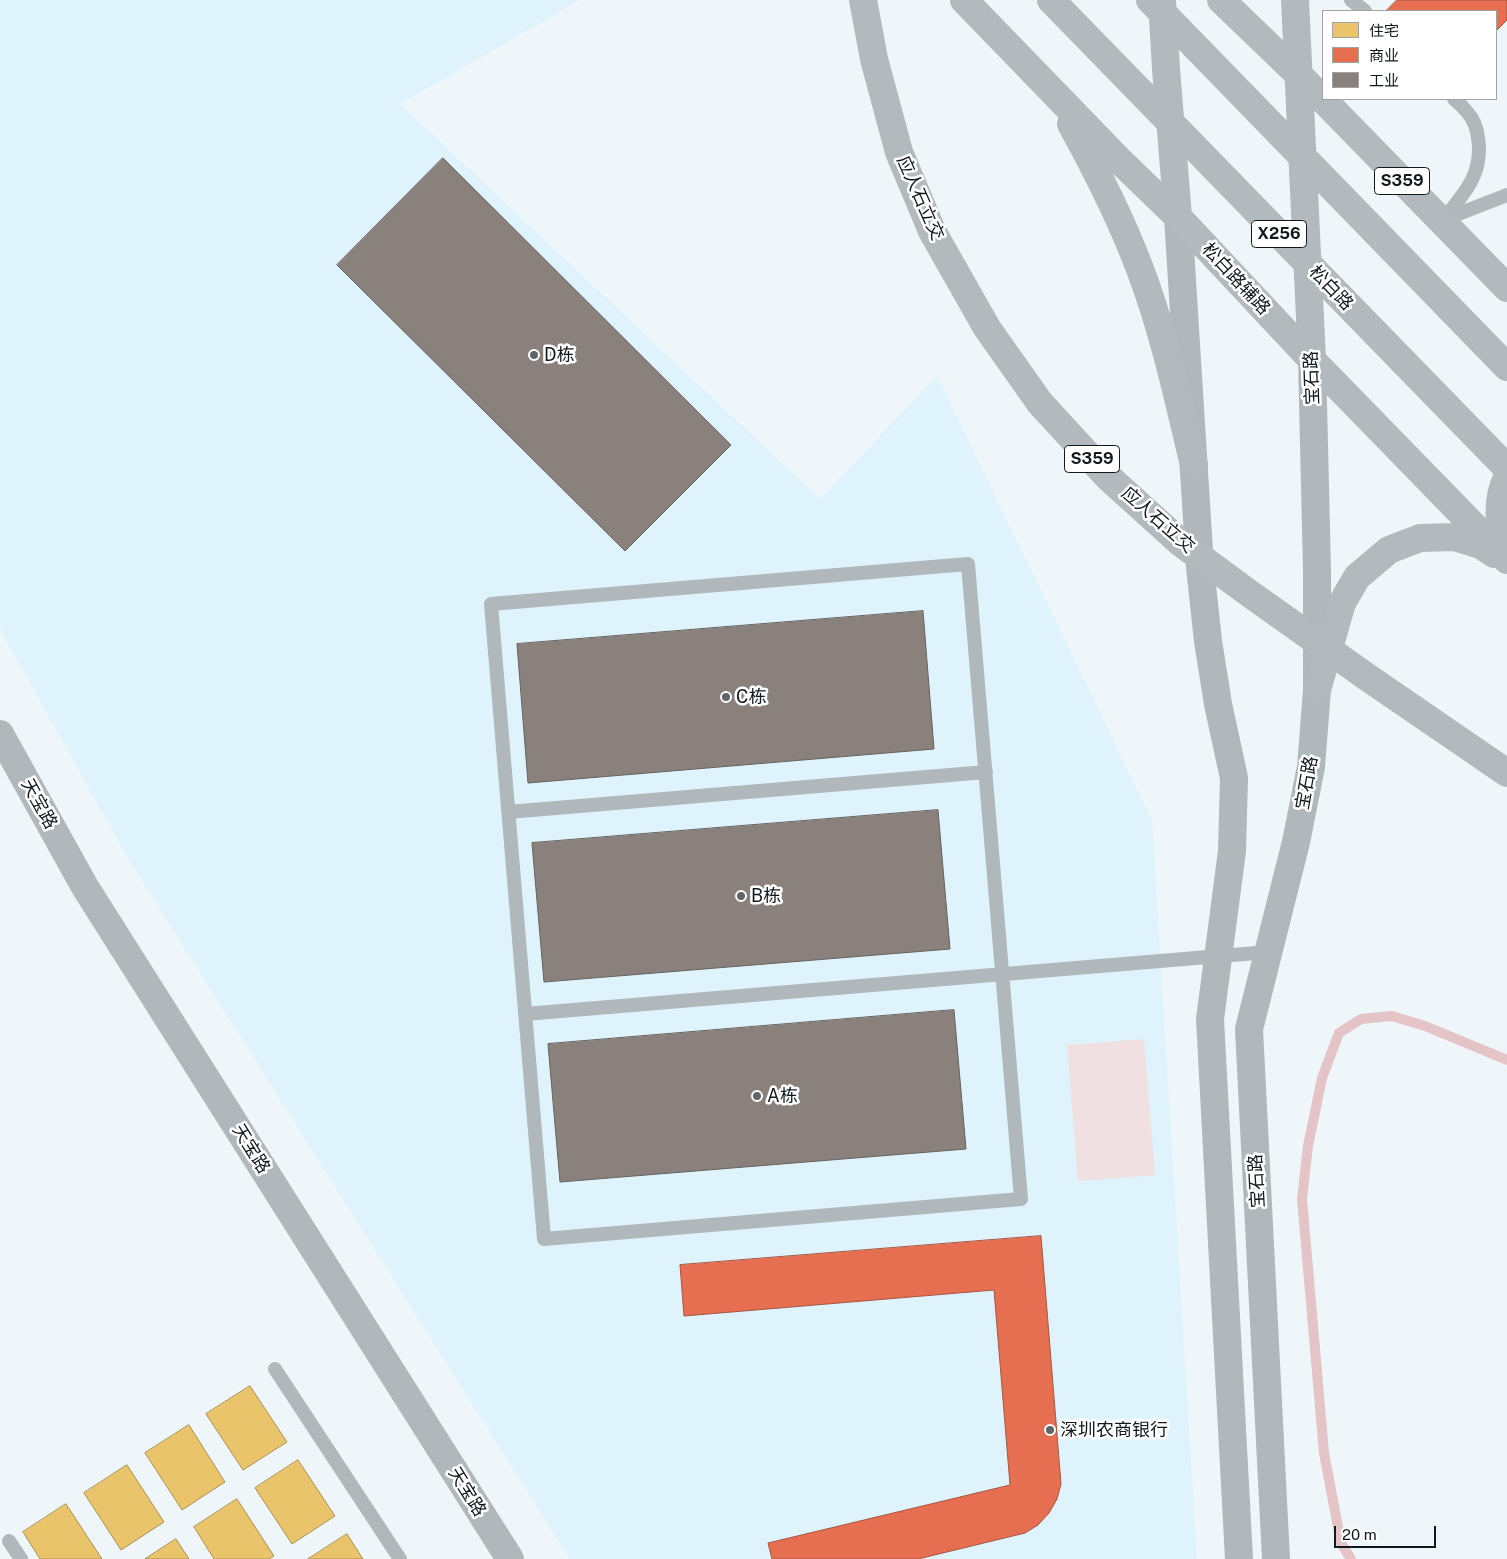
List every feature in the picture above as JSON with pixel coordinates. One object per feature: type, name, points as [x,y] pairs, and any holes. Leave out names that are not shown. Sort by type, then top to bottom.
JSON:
[{"type":"main road","name":"应人石立交","points":[[863,0],[874,59],[899,152],[932,232],[987,328],[1040,403],[1108,477],[1181,543],[1358,672],[1507,773]]},
{"type":"main road","name":"松白路辅路","points":[[964,0],[1118,159],[1178,217],[1312,360],[1507,560]]},
{"type":"main road","name":"松白路","points":[[1051,0],[1507,468]]},
{"type":"main road","points":[[1150,0],[1507,367]]},
{"type":"main road","points":[[1162,0],[1178,217]]},
{"type":"main road","points":[[1221,0],[1298,74]]},
{"type":"main road","name":"宝石路","points":[[1295,0],[1312,360]]},
{"type":"main road","name":"S359","points":[[1298,74],[1322,98]]},
{"type":"main road","points":[[1055,94],[1105,186],[1141,270],[1169,361],[1194,464]]},
{"type":"main road","name":"S359","points":[[1323,100],[1507,288]]},
{"type":"main road","points":[[1507,478],[1504,483],[1499,513],[1504,543],[1507,549]]},
{"type":"main road","points":[[1318,690],[1342,603],[1358,577],[1389,550],[1420,538],[1455,537],[1481,546],[1507,564]]},
{"type":"street","points":[[1178,217],[1200,567],[1208,641],[1218,704],[1234,778],[1232,851],[1210,1019],[1239,1559]]},
{"type":"street","name":"宝石路","points":[[1276,1559],[1249,1029],[1296,842],[1311,767],[1318,690],[1318,570],[1312,360]]},
{"type":"street","name":"天宝路","points":[[0,734],[84,886],[510,1559]]},
{"type":"lane","points":[[1351,0],[1364,10]]},
{"type":"lane","points":[[1442,221],[1466,191],[1477,171],[1480,146],[1477,128],[1468,113],[1455,100]]},
{"type":"lane","points":[[1442,221],[1507,194]]},
{"type":"lane","points":[[968,564],[1021,1200],[544,1239],[508,812],[491,604],[968,564]]},
{"type":"lane","points":[[508,812],[986,772]]},
{"type":"lane","points":[[525,1014],[1268,952]]},
{"type":"lane","points":[[275,1369],[400,1559]]},
{"type":"lane","points":[[9,1541],[21,1559]]},
{"type":"shaded area","points":[[0,0],[580,0],[400,104],[820,499],[937,376],[1152,820],[1197,1559],[570,1559],[129,860],[0,629]]},
{"type":"shaded area","points":[[1144,1039],[1155,1175],[1078,1181],[1067,1045]]},
{"type":"building: 住宅","points":[[250,1386],[287,1442],[243,1470],[206,1414]]},
{"type":"building: 住宅","points":[[189,1425],[225,1482],[182,1510],[145,1453]]},
{"type":"building: 住宅","points":[[298,1460],[335,1516],[292,1544],[255,1488]]},
{"type":"building: 住宅","points":[[127,1465],[164,1522],[121,1550],[84,1493]]},
{"type":"building: 住宅","points":[[237,1499],[274,1556],[269,1559],[214,1559],[194,1527]]},
{"type":"building: 住宅","points":[[66,1504],[102,1559],[40,1559],[23,1532]]},
{"type":"building: 住宅","points":[[347,1534],[363,1559],[308,1559]]},
{"type":"building: 住宅","points":[[176,1539],[189,1559],[145,1559]]},
{"type":"building: 商业","points":[[1397,0],[1507,0],[1507,20],[1497,30],[1497,10],[1387,10]]},
{"type":"building: 商业","points":[[1041,1236],[1061,1484],[1057,1499],[1049,1513],[1038,1525],[1025,1533],[918,1559],[772,1559],[768,1543],[1010,1485],[994,1290],[684,1316],[680,1265]]},
{"type":"building: 工业","name":"D栋","points":[[443,158],[731,445],[625,551],[337,265]]},
{"type":"building: 工业","name":"C栋","points":[[923,611],[934,749],[528,783],[517,644]]},
{"type":"building: 工业","name":"B栋","points":[[938,810],[950,949],[544,982],[532,843]]},
{"type":"building: 工业","name":"A栋","points":[[954,1010],[966,1149],[560,1182],[548,1044]]},
{"type":"waterway","points":[[1351,1559],[1341,1543],[1324,1453],[1302,1199],[1308,1146],[1322,1078],[1339,1033],[1361,1019],[1392,1016],[1425,1026],[1507,1060]]},
{"type":"place","name":"D栋","points":[[534,355]]},
{"type":"place","name":"C栋","points":[[726,697]]},
{"type":"place","name":"B栋","points":[[741,896]]},
{"type":"place","name":"A栋","points":[[757,1096]]},
{"type":"place","name":"深圳农商银行","points":[[1050,1430]]}]
